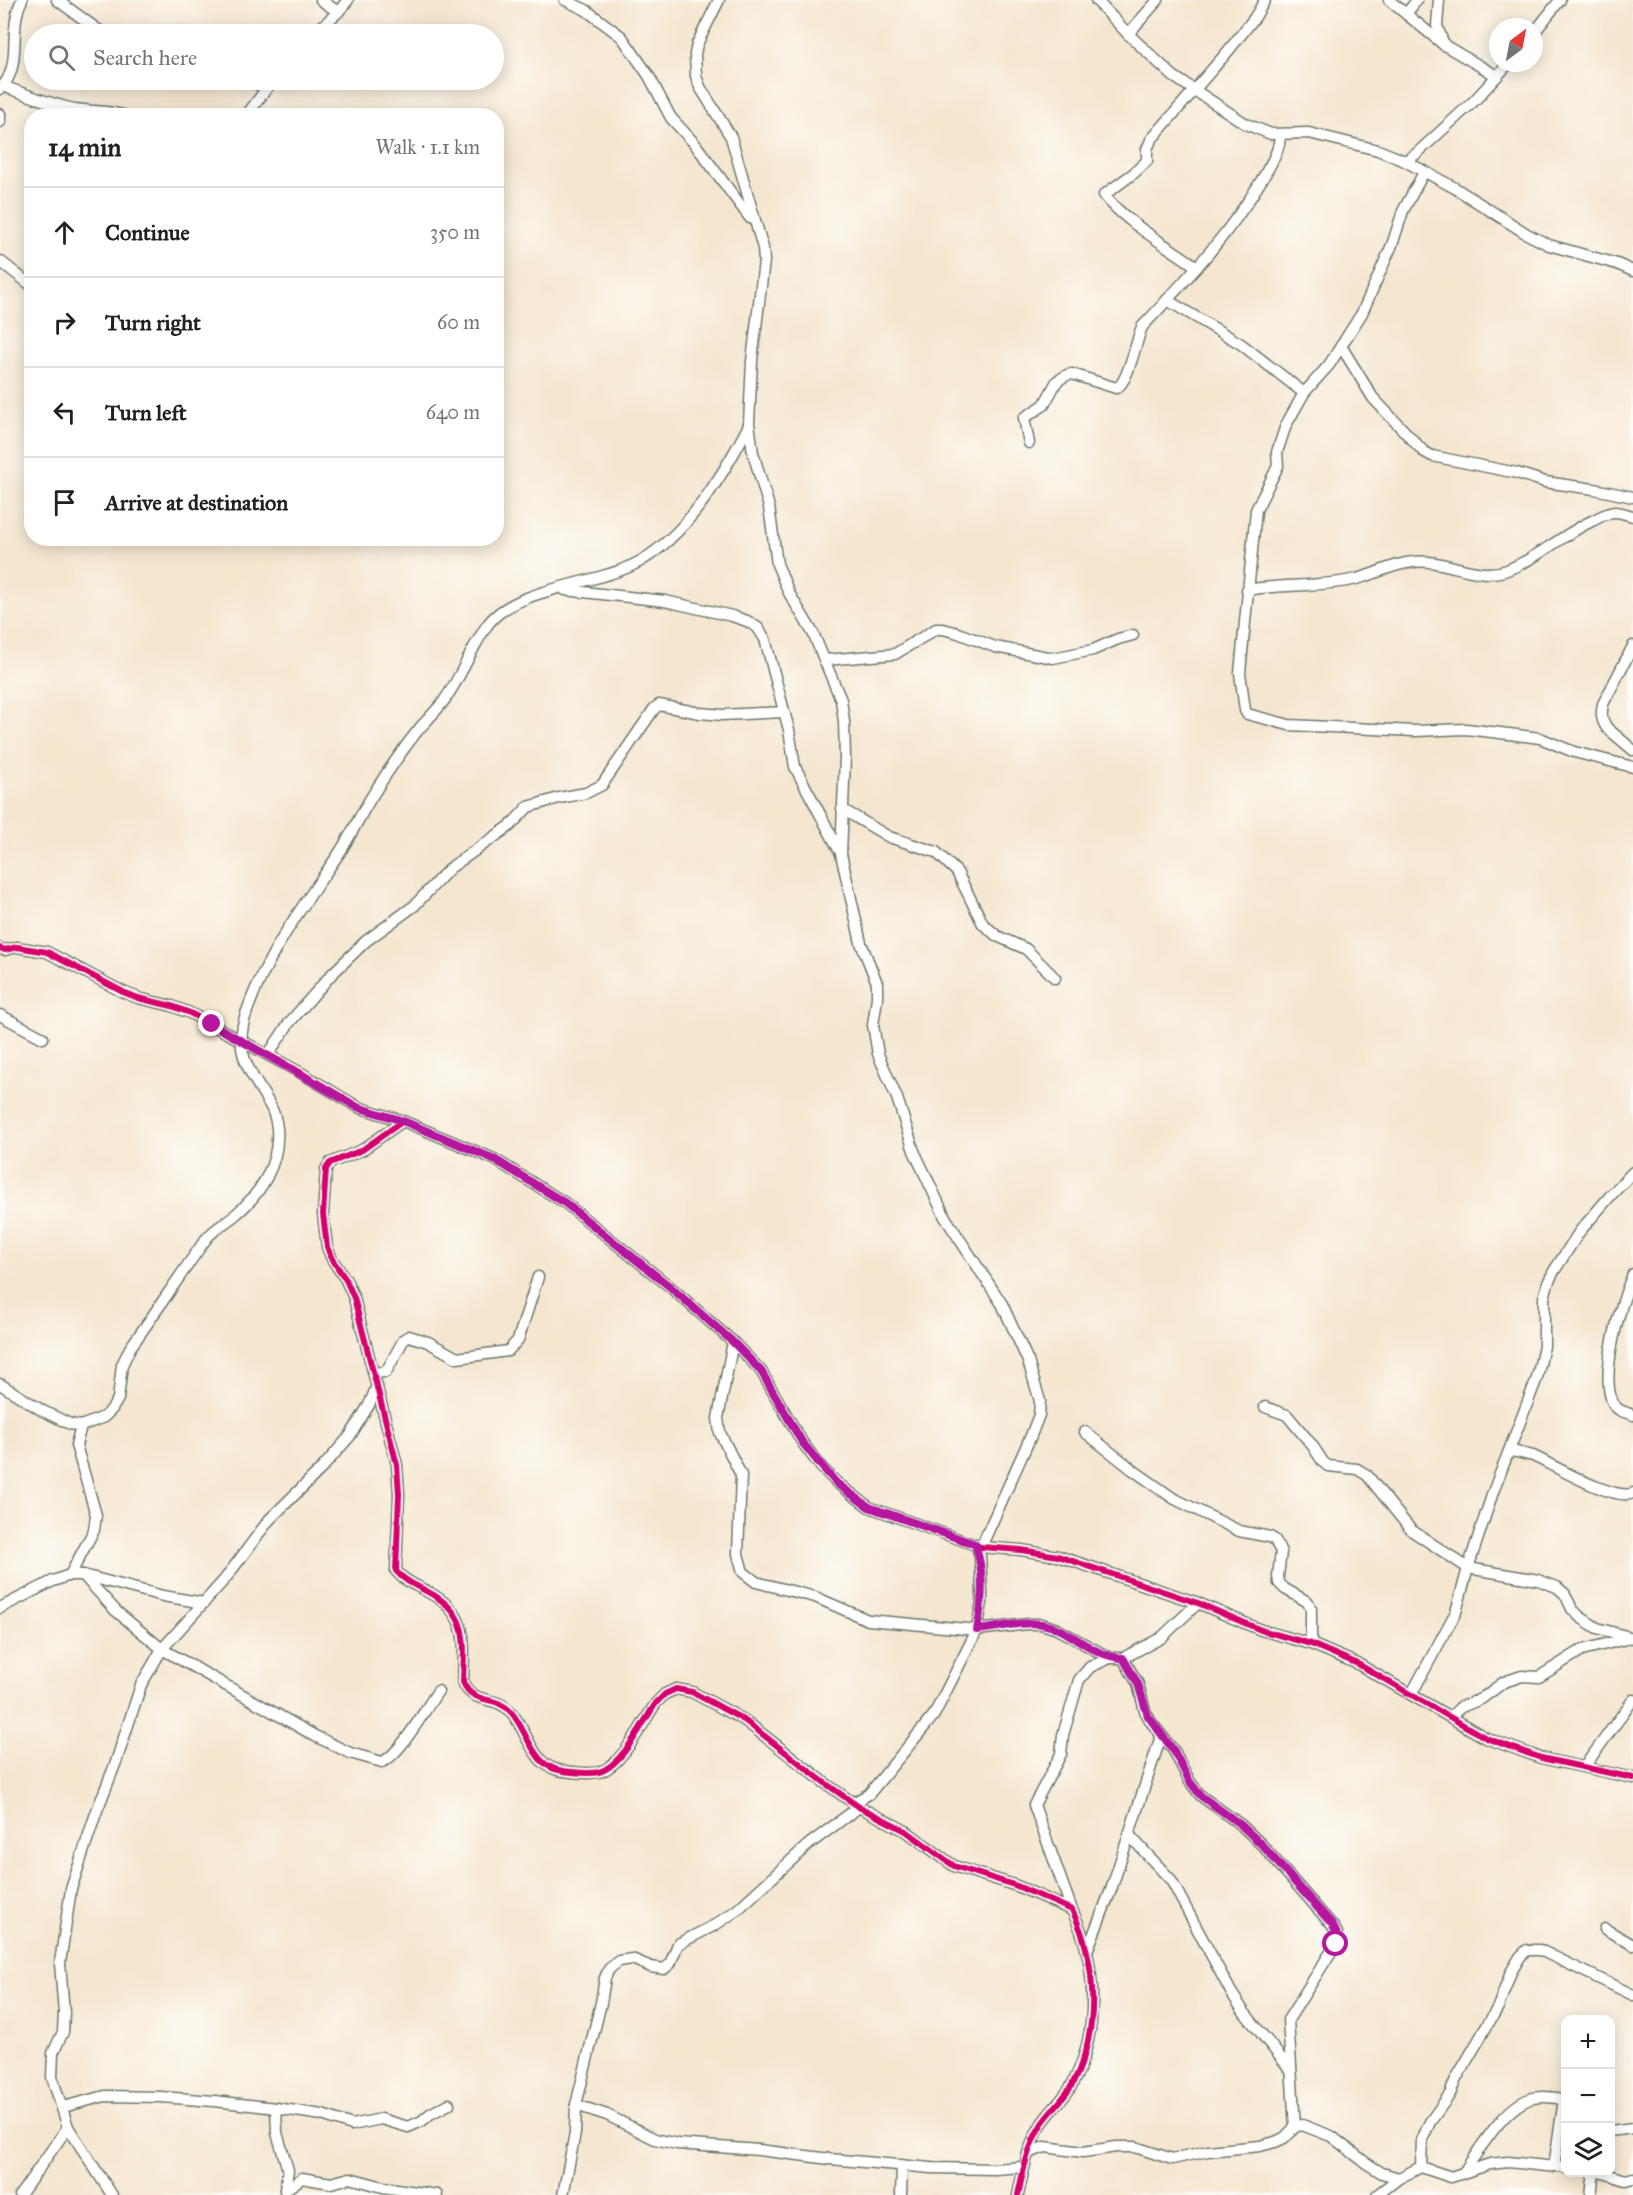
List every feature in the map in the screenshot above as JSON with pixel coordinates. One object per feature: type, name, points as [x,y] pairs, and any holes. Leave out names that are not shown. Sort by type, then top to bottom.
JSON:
[{"type":"street","points":[[22,0],[15,21],[12,73],[2,88],[70,108]]},
{"type":"street","points":[[57,0],[90,24]]},
{"type":"street","points":[[321,0],[338,12]]},
{"type":"street","points":[[325,24],[348,0]]},
{"type":"street","points":[[565,0],[586,10],[622,37],[649,76],[671,118],[695,144],[755,226]]},
{"type":"street","points":[[563,2195],[575,2133],[576,2105],[589,2044],[601,2003],[605,1977],[613,1965],[619,1961],[632,1959],[651,1967],[664,1969],[670,1964],[678,1944],[715,1925],[736,1910],[869,1794],[934,1715],[977,1630],[982,1602],[978,1545],[1039,1416],[1040,1401],[1028,1360],[1002,1304],[945,1217],[914,1151],[897,1098],[880,1061],[873,1032],[877,983],[861,943],[841,854],[845,757],[841,700],[813,633],[789,593],[777,564],[769,507],[753,453],[749,423],[752,361],[763,248],[731,137],[700,87],[696,76],[697,44],[719,0]]},
{"type":"street","points":[[1096,0],[1165,69],[1246,124],[1263,132],[1280,135],[1309,133],[1378,150],[1405,161],[1470,196],[1534,238],[1549,245],[1617,264],[1633,271]]},
{"type":"street","points":[[1128,34],[1158,0]]},
{"type":"street","points":[[1197,267],[1132,220],[1104,195],[1146,163],[1149,143],[1235,42],[1265,0]]},
{"type":"street","points":[[1389,0],[1444,45],[1497,76]]},
{"type":"street","points":[[1406,14],[1417,0]]},
{"type":"street","points":[[1439,0],[1437,26],[1444,45]]},
{"type":"street","points":[[1543,22],[1560,0]]},
{"type":"street","points":[[1405,161],[1416,154],[1474,101],[1501,72]]},
{"type":"street","points":[[252,108],[265,90]]},
{"type":"street","points":[[0,114],[0,122]]},
{"type":"street","points":[[1029,443],[1024,418],[1044,405],[1061,377],[1072,374],[1116,388],[1121,386],[1128,373],[1135,342],[1142,327],[1218,244],[1247,204],[1277,150],[1280,135]]},
{"type":"street","points":[[1424,172],[1403,211],[1392,245],[1362,313],[1329,365],[1304,393],[1286,425],[1277,452],[1278,466],[1256,510],[1240,673],[1245,710],[1253,717],[1289,725],[1415,731],[1466,729],[1540,738],[1574,752],[1633,767]]},
{"type":"street","points":[[0,261],[24,280]]},
{"type":"street","points":[[1167,300],[1241,344],[1304,393]]},
{"type":"street","points":[[1341,346],[1373,398],[1424,451],[1432,456],[1517,473],[1545,482],[1633,497]]},
{"type":"street","points":[[0,1384],[43,1411],[70,1424],[81,1426],[104,1417],[112,1409],[118,1399],[122,1365],[130,1348],[209,1236],[248,1203],[273,1166],[277,1127],[272,1109],[243,1059],[240,1040],[246,1014],[265,966],[340,852],[374,793],[418,731],[444,701],[488,624],[501,611],[518,600],[633,566],[662,547],[695,511],[735,452],[749,423]]},
{"type":"street","points":[[1247,590],[1350,581],[1415,561],[1485,574],[1505,571],[1538,555],[1563,536],[1603,515],[1615,512],[1633,516]]},
{"type":"street","points":[[559,589],[665,601],[747,621],[758,628],[765,639],[789,730],[795,767],[841,854]]},
{"type":"street","points":[[825,660],[895,654],[936,629],[958,633],[995,647],[1053,658],[1093,650],[1133,635]]},
{"type":"street","points":[[1633,646],[1603,704],[1602,713],[1607,728],[1633,750]]},
{"type":"street","points":[[268,1055],[289,1023],[331,975],[366,940],[414,906],[450,868],[510,826],[528,807],[595,790],[602,786],[659,705],[722,715],[784,712]]},
{"type":"street","points":[[842,809],[889,837],[936,852],[957,872],[983,924],[997,936],[1026,949],[1055,978]]},
{"type":"street","points":[[1,948],[38,949],[58,956],[123,992],[172,1006],[212,1024],[357,1107],[403,1121],[494,1159],[556,1197],[661,1279],[733,1342],[761,1371],[802,1442],[837,1484],[869,1507],[978,1545],[1058,1556],[1198,1603],[1261,1630],[1311,1644],[1358,1664],[1486,1738],[1541,1758],[1633,1778]]},
{"type":"street","points":[[0,1015],[43,1038]]},
{"type":"street","points":[[403,1121],[362,1150],[330,1163],[326,1168],[324,1178],[323,1214],[327,1247],[354,1298],[398,1465],[396,1571],[401,1577],[433,1594],[452,1609],[459,1619],[464,1634],[463,1682],[466,1689],[472,1696],[494,1701],[508,1709],[535,1752],[546,1765],[554,1770],[591,1774],[613,1766],[656,1702],[665,1694],[676,1689],[692,1692],[744,1720],[856,1805],[906,1831],[954,1866],[1017,1886],[1072,1910]]},
{"type":"street","points":[[1412,1694],[1452,1623],[1493,1492],[1541,1364],[1544,1346],[1544,1298],[1551,1277],[1580,1231],[1633,1172]]},
{"type":"street","points":[[1633,1274],[1613,1331],[1609,1389],[1613,1403],[1618,1409],[1633,1415]]},
{"type":"street","points":[[374,1373],[386,1372],[404,1339],[409,1336],[428,1342],[457,1358],[507,1351],[518,1340],[538,1277]]},
{"type":"street","points":[[733,1342],[718,1418],[720,1434],[741,1475],[738,1554],[742,1572],[756,1582],[815,1597],[868,1620],[977,1630],[1042,1624],[1058,1629],[1110,1658]]},
{"type":"street","points":[[112,2195],[68,2127],[52,2078],[53,2053],[63,2032],[64,2013],[60,1964],[71,1889],[141,1685],[162,1649],[204,1603],[269,1520],[323,1467],[350,1436],[369,1405],[377,1385]]},
{"type":"street","points":[[1264,1407],[1287,1415],[1328,1466],[1357,1470],[1367,1475],[1411,1530],[1468,1568],[1538,1580],[1557,1587],[1566,1594],[1572,1609],[1580,1617],[1597,1628],[1631,1638]]},
{"type":"street","points":[[70,1575],[94,1530],[96,1515],[76,1445],[81,1426]]},
{"type":"street","points":[[1085,1432],[1173,1498],[1239,1531],[1275,1540],[1281,1552],[1279,1583],[1308,1602],[1311,1609],[1311,1644]]},
{"type":"street","points":[[1510,1451],[1531,1456],[1594,1486],[1623,1496],[1633,1493]]},
{"type":"street","points":[[0,1608],[53,1581],[70,1575],[84,1575],[153,1594],[204,1603]]},
{"type":"street","points":[[84,1575],[116,1611],[162,1649],[315,1736],[350,1753],[382,1762],[387,1760],[404,1741],[438,1691]]},
{"type":"street","points":[[1018,2195],[1023,2167],[1040,2127],[1071,2087],[1088,2044],[1091,2021],[1092,1985],[1087,1951],[1034,1805],[1061,1755],[1063,1735],[1079,1680],[1090,1667],[1100,1661],[1123,1658],[1161,1638],[1198,1603]]},
{"type":"street","points":[[1450,1717],[1461,1707],[1481,1699],[1504,1682],[1522,1676],[1539,1677],[1582,1650],[1631,1638]]},
{"type":"street","points":[[1123,1658],[1138,1684],[1145,1711],[1174,1751],[1190,1782],[1201,1796],[1241,1825],[1262,1845],[1332,1924],[1337,1934],[1336,1944],[1288,2020],[1295,2127]]},
{"type":"street","points":[[1584,1767],[1633,1700]]},
{"type":"street","points":[[1087,1951],[1111,1890],[1161,1736]]},
{"type":"street","points":[[1129,1835],[1172,1880],[1231,1992],[1244,2012],[1290,2069]]},
{"type":"street","points":[[1605,1929],[1633,1945]]},
{"type":"street","points":[[1421,2167],[1422,2140],[1430,2122],[1450,2094],[1456,2079],[1498,2007],[1511,1972],[1527,1950],[1540,1950],[1633,1995]]},
{"type":"street","points":[[63,2107],[105,2096],[214,2101],[322,2115],[352,2126],[381,2119],[408,2127],[450,2104]]},
{"type":"street","points":[[1464,2172],[1494,2129],[1522,2102],[1548,2096],[1561,2099]]},
{"type":"street","points":[[576,2105],[608,2115],[655,2139],[677,2144],[759,2150],[902,2166],[978,2169],[1023,2167]]},
{"type":"street","points":[[276,2108],[278,2133],[288,2170],[284,2192]]},
{"type":"street","points":[[1377,2195],[1399,2178],[1421,2167],[1451,2176],[1490,2164],[1508,2162],[1560,2168],[1563,2123]]},
{"type":"street","points":[[1028,2153],[1045,2147],[1083,2152],[1116,2147],[1135,2147],[1172,2159],[1209,2151],[1260,2146],[1284,2138],[1295,2127],[1308,2126],[1324,2133],[1382,2173],[1399,2178]]},
{"type":"street","points":[[20,2195],[68,2127]]},
{"type":"street","points":[[1615,2130],[1633,2128]]},
{"type":"street","points":[[901,2195],[902,2166]]},
{"type":"street","points":[[1591,2195],[1593,2177]]},
{"type":"street","points":[[1615,2177],[1626,2180],[1633,2178]]},
{"type":"street","points":[[284,2192],[302,2178],[331,2183],[350,2178],[391,2189],[437,2195]]},
{"type":"cycle path","points":[[0,948],[5,950],[17,947],[47,952],[123,992],[190,1013],[303,1074],[358,1107],[403,1121],[494,1159],[565,1203],[669,1286],[733,1342],[761,1371],[802,1442],[821,1467],[837,1483],[869,1507],[981,1547],[1058,1556],[1198,1603],[1261,1630],[1311,1644],[1358,1664],[1486,1738],[1541,1758],[1633,1778]]},
{"type":"cycle path","points":[[403,1121],[362,1150],[330,1163],[326,1169],[323,1214],[327,1247],[354,1298],[397,1465],[399,1494],[396,1571],[442,1601],[451,1610],[462,1630],[463,1682],[467,1689],[472,1694],[498,1703],[511,1712],[536,1754],[551,1767],[563,1771],[586,1773],[599,1772],[608,1768],[624,1753],[656,1703],[665,1694],[676,1689],[692,1692],[744,1720],[859,1807],[906,1831],[954,1866],[1017,1886],[1072,1910],[1081,1931],[1091,1975],[1091,2020],[1087,2043],[1072,2085],[1036,2133],[1029,2150],[1018,2195]]},
{"type":"route","points":[[212,1024],[303,1074],[357,1107],[403,1121],[494,1159],[565,1203],[618,1244],[733,1342],[761,1371],[802,1442],[837,1484],[869,1507],[975,1544],[980,1556],[982,1592],[977,1630],[1042,1624],[1058,1629],[1110,1658],[1123,1658],[1138,1684],[1145,1711],[1174,1751],[1190,1782],[1201,1796],[1241,1825],[1284,1868],[1332,1924],[1337,1934],[1336,1944]]}]
